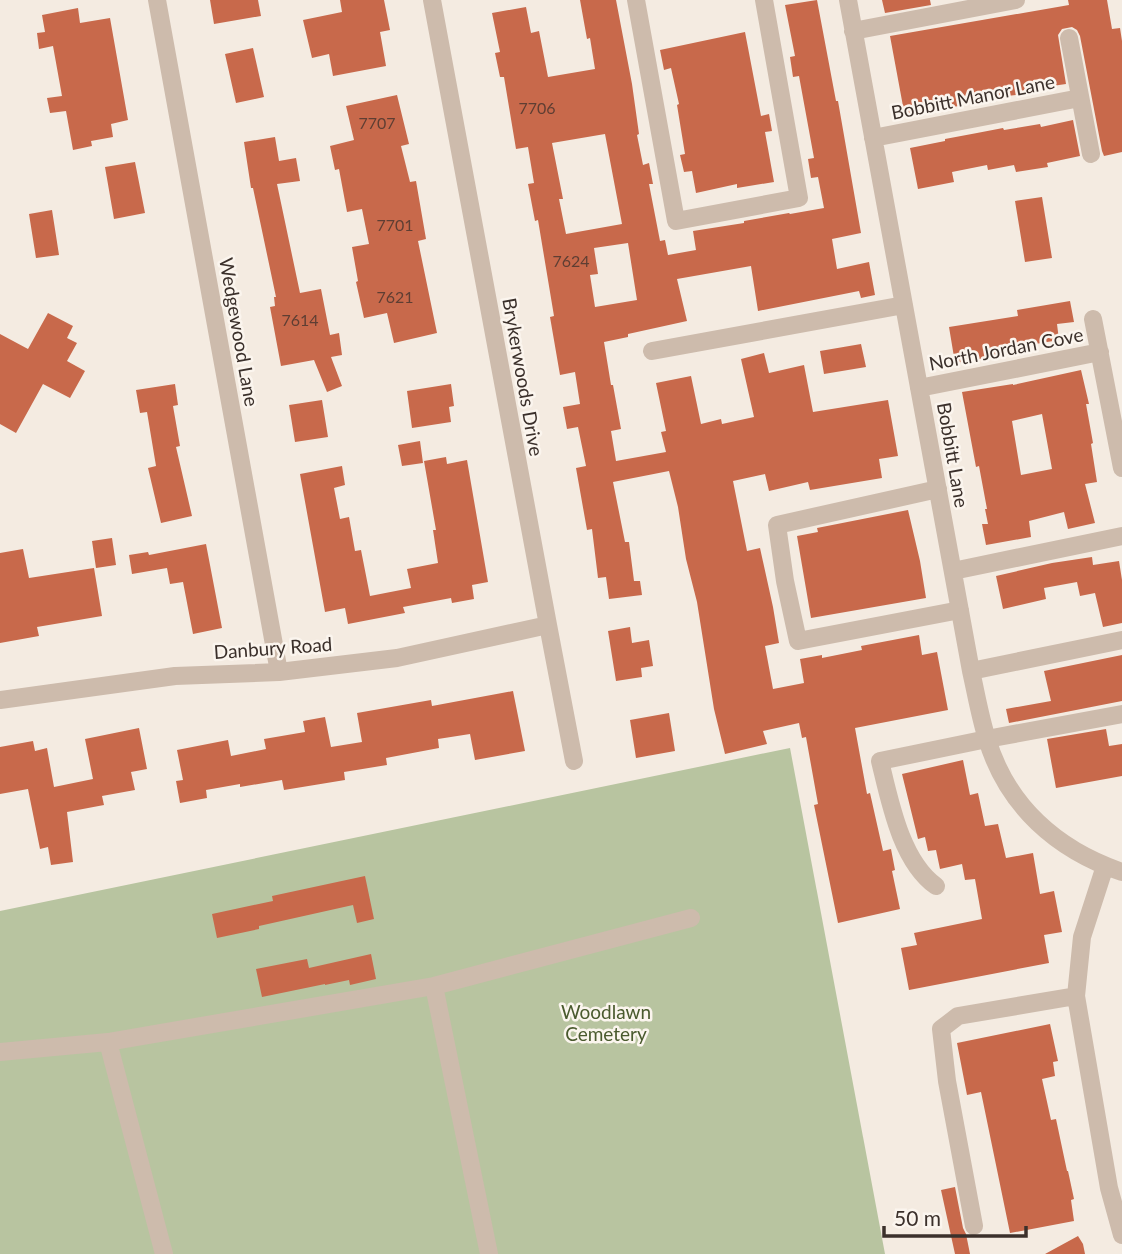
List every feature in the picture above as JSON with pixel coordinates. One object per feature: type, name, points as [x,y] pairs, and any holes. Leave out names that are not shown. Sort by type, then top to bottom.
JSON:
[{"type":"street","name":"Wedgewood Lane","points":[[157,0],[279,672]]},
{"type":"street","name":"Brykerwoods Drive","points":[[432,0],[574,761]]},
{"type":"street","points":[[636,0],[676,221],[799,198],[764,0]]},
{"type":"street","name":"Bobbitt Lane","points":[[848,0],[971,671],[987,739],[1006,785],[1034,820],[1067,847],[1114,869]]},
{"type":"street","points":[[853,31],[1016,0]]},
{"type":"street","points":[[1069,38],[1091,154]]},
{"type":"street","name":"Bobbitt Manor Lane","points":[[873,138],[1080,98]]},
{"type":"street","points":[[652,351],[904,305]]},
{"type":"street","points":[[1093,318],[1122,468]]},
{"type":"street","name":"North Jordan Cove","points":[[919,388],[1100,352]]},
{"type":"street","points":[[938,489],[777,525],[785,581],[798,641],[960,610]]},
{"type":"street","points":[[953,571],[1122,536]]},
{"type":"street","name":"Danbury Road","points":[[0,700],[175,676],[279,672],[397,658],[548,625]]},
{"type":"street","points":[[971,671],[1122,640]]},
{"type":"street","points":[[936,886],[925,878],[915,865],[890,802],[880,761],[1122,714]]},
{"type":"street","points":[[1114,869],[1082,937],[1076,996],[1116,1187],[1122,1236]]},
{"type":"street","points":[[0,1052],[108,1042],[434,986],[691,918]]},
{"type":"street","points":[[434,986],[489,1254]]},
{"type":"street","points":[[974,1226],[947,1081],[941,1029],[958,1016],[1076,996]]},
{"type":"street","points":[[108,1042],[164,1254]]},
{"type":"green space","name":"Woodlawn Cemetery","points":[[790,748],[885,1254],[0,1254],[0,911]]},
{"type":"building","points":[[210,0],[258,0],[261,16],[214,24]]},
{"type":"building","points":[[340,0],[384,0],[390,30],[380,32],[386,66],[333,76],[329,54],[312,58],[303,20],[342,12]]},
{"type":"building","points":[[580,0],[616,0],[632,84],[643,165],[649,163],[653,184],[649,184],[660,241],[665,240],[668,255],[696,250],[693,231],[824,208],[818,177],[811,178],[808,159],[814,158],[799,76],[793,77],[790,57],[795,56],[785,5],[817,0],[861,233],[832,239],[837,269],[869,262],[875,295],[861,298],[859,291],[758,311],[751,266],[677,279],[687,321],[604,342],[621,429],[611,431],[616,461],[666,452],[661,432],[666,431],[656,383],[691,376],[701,424],[721,419],[722,424],[754,417],[741,359],[764,353],[769,373],[804,365],[813,412],[888,400],[898,456],[879,459],[882,478],[810,490],[808,482],[769,491],[765,474],[733,481],[747,551],[760,548],[773,607],[779,643],[765,646],[773,689],[804,683],[800,659],[822,655],[822,658],[862,650],[861,646],[919,635],[922,655],[937,652],[948,710],[855,728],[867,794],[870,793],[883,851],[891,849],[895,870],[892,871],[900,909],[838,923],[814,805],[818,804],[806,737],[802,738],[799,723],[763,731],[767,744],[725,754],[669,471],[613,482],[625,542],[629,542],[634,581],[640,581],[642,595],[609,599],[606,577],[598,578],[592,529],[587,530],[576,468],[586,466],[578,427],[567,429],[563,407],[580,404],[575,372],[560,375],[550,317],[554,316],[538,220],[535,221],[528,184],[534,183],[528,147],[516,149],[504,77],[500,77],[495,53],[500,52],[492,13],[526,7],[531,33],[539,31],[548,77],[595,69],[590,38],[587,39]],"holes":[[[605,134],[622,224],[566,234],[559,199],[563,199],[552,143]],[[628,243],[637,300],[595,307],[590,275],[598,274],[594,248]]]},
{"type":"building","points":[[882,0],[930,0],[931,5],[885,13]]},
{"type":"building","points":[[1068,0],[1107,0],[1112,29],[1120,28],[1122,152],[1104,156],[1102,151],[1080,36],[1072,27],[1062,29],[1058,35],[1066,84],[1031,89],[1032,93],[905,117],[890,36],[1069,5]]},
{"type":"building","points":[[78,8],[80,23],[110,18],[128,120],[111,124],[113,137],[91,141],[92,146],[73,150],[66,111],[50,113],[47,98],[62,96],[53,46],[39,49],[37,33],[45,32],[42,15]]},
{"type":"building","points":[[745,32],[761,116],[769,114],[772,131],[765,132],[774,182],[737,188],[737,184],[696,193],[692,171],[684,172],[680,155],[685,154],[677,105],[679,104],[671,68],[664,70],[660,50]]},
{"type":"building","points":[[253,48],[264,97],[236,103],[225,54]]},
{"type":"building","points":[[397,95],[409,144],[401,146],[410,182],[416,181],[426,239],[418,241],[437,333],[394,343],[387,313],[364,318],[352,247],[369,244],[362,209],[347,212],[339,169],[335,170],[330,146],[354,140],[346,106]]},
{"type":"building","points":[[1073,120],[1080,156],[1047,163],[1048,167],[1016,172],[1014,165],[988,170],[987,165],[952,172],[954,182],[918,189],[910,148],[1003,128],[1040,124],[1041,127]]},
{"type":"building","points":[[275,137],[279,161],[296,158],[300,181],[277,184],[300,293],[321,289],[330,335],[339,333],[342,355],[331,357],[342,386],[327,392],[314,360],[281,366],[270,307],[275,306],[276,297],[251,188],[244,142]]},
{"type":"building","points":[[135,162],[145,213],[114,219],[105,167]]},
{"type":"building","points":[[1042,197],[1052,258],[1025,262],[1015,201]]},
{"type":"building","points":[[52,210],[59,255],[36,258],[29,214]]},
{"type":"building","points":[[1070,301],[1074,322],[1057,324],[1059,340],[1011,348],[1012,354],[955,363],[949,327],[1018,316],[1017,310]]},
{"type":"building","points":[[48,313],[73,326],[67,338],[77,343],[67,361],[85,371],[70,398],[43,384],[16,433],[0,424],[0,334],[28,349]]},
{"type":"building","points":[[861,344],[866,367],[824,374],[820,351]]},
{"type":"building","points":[[1081,370],[1089,404],[1086,404],[1097,482],[1085,484],[1095,523],[1068,529],[1064,512],[1029,521],[1031,537],[986,545],[982,524],[988,524],[987,509],[962,392],[1013,385]],"holes":[[[1042,414],[1052,469],[1021,475],[1012,421]]]},
{"type":"building","points":[[175,384],[178,405],[173,406],[180,446],[176,447],[192,516],[161,523],[148,468],[156,466],[147,412],[140,413],[136,390]]},
{"type":"building","points":[[451,384],[454,406],[449,407],[451,422],[412,428],[407,391]]},
{"type":"building","points":[[322,400],[328,437],[295,442],[289,405]]},
{"type":"building","points":[[420,441],[423,463],[402,466],[398,445]]},
{"type":"building","points":[[446,457],[447,464],[467,460],[488,582],[472,585],[474,599],[452,603],[451,598],[403,607],[405,613],[348,624],[345,608],[325,612],[300,474],[342,466],[345,485],[334,488],[340,519],[349,517],[355,551],[361,550],[370,596],[411,588],[407,569],[438,563],[433,530],[436,530],[424,461]]},
{"type":"building","points":[[908,510],[926,598],[811,618],[797,536],[818,532],[817,528]]},
{"type":"building","points":[[112,538],[116,565],[96,568],[92,541]]},
{"type":"building","points":[[206,544],[222,628],[193,634],[183,582],[170,584],[167,568],[132,574],[129,555],[148,552],[149,555]]},
{"type":"building","points":[[23,549],[29,578],[94,568],[102,616],[37,627],[39,636],[0,643],[0,553]]},
{"type":"building","points":[[1092,557],[1093,565],[1119,561],[1122,623],[1103,627],[1095,593],[1080,596],[1077,582],[1044,588],[1046,599],[1003,609],[996,576]]},
{"type":"building","points":[[630,627],[632,643],[649,640],[653,666],[641,668],[642,677],[616,681],[608,631]]},
{"type":"building","points":[[1122,655],[1122,701],[1009,723],[1006,709],[1051,701],[1044,671]]},
{"type":"building","points":[[513,691],[525,751],[475,760],[470,734],[438,739],[439,748],[386,758],[387,765],[344,772],[345,780],[284,790],[282,780],[240,787],[240,784],[206,790],[207,798],[180,803],[176,781],[183,780],[177,750],[228,740],[231,756],[266,749],[264,739],[305,732],[303,721],[325,717],[331,747],[362,742],[357,713],[431,700],[432,706]]},
{"type":"building","points":[[669,713],[675,751],[636,758],[630,720]]},
{"type":"building","points":[[139,728],[147,769],[131,772],[135,790],[102,796],[104,805],[67,812],[73,862],[51,865],[48,847],[40,849],[28,789],[0,794],[0,747],[33,741],[35,751],[47,748],[54,787],[93,779],[85,739]]},
{"type":"building","points":[[1106,729],[1109,746],[1122,744],[1122,776],[1056,788],[1047,739]]},
{"type":"building","points":[[963,760],[970,795],[978,793],[985,826],[998,824],[1006,858],[1033,853],[1040,894],[1054,891],[1062,932],[1044,935],[1049,963],[909,990],[901,948],[917,945],[914,933],[982,919],[975,879],[965,880],[962,864],[940,869],[936,850],[928,851],[925,837],[918,839],[902,774]]},
{"type":"building","points":[[365,876],[374,919],[357,923],[353,905],[217,938],[212,914],[273,901],[272,896]]},
{"type":"building","points":[[371,954],[376,979],[350,985],[349,980],[262,997],[256,969],[307,959],[309,968]]},
{"type":"building","points":[[1050,1024],[1058,1061],[1053,1062],[1055,1076],[1042,1079],[1051,1120],[1056,1119],[1068,1171],[1074,1199],[1071,1200],[1074,1221],[1010,1233],[981,1092],[967,1095],[957,1043]]},
{"type":"building","points":[[955,1187],[970,1254],[955,1254],[941,1190]]},
{"type":"building","points":[[1078,1236],[1085,1254],[1045,1254]]}]
